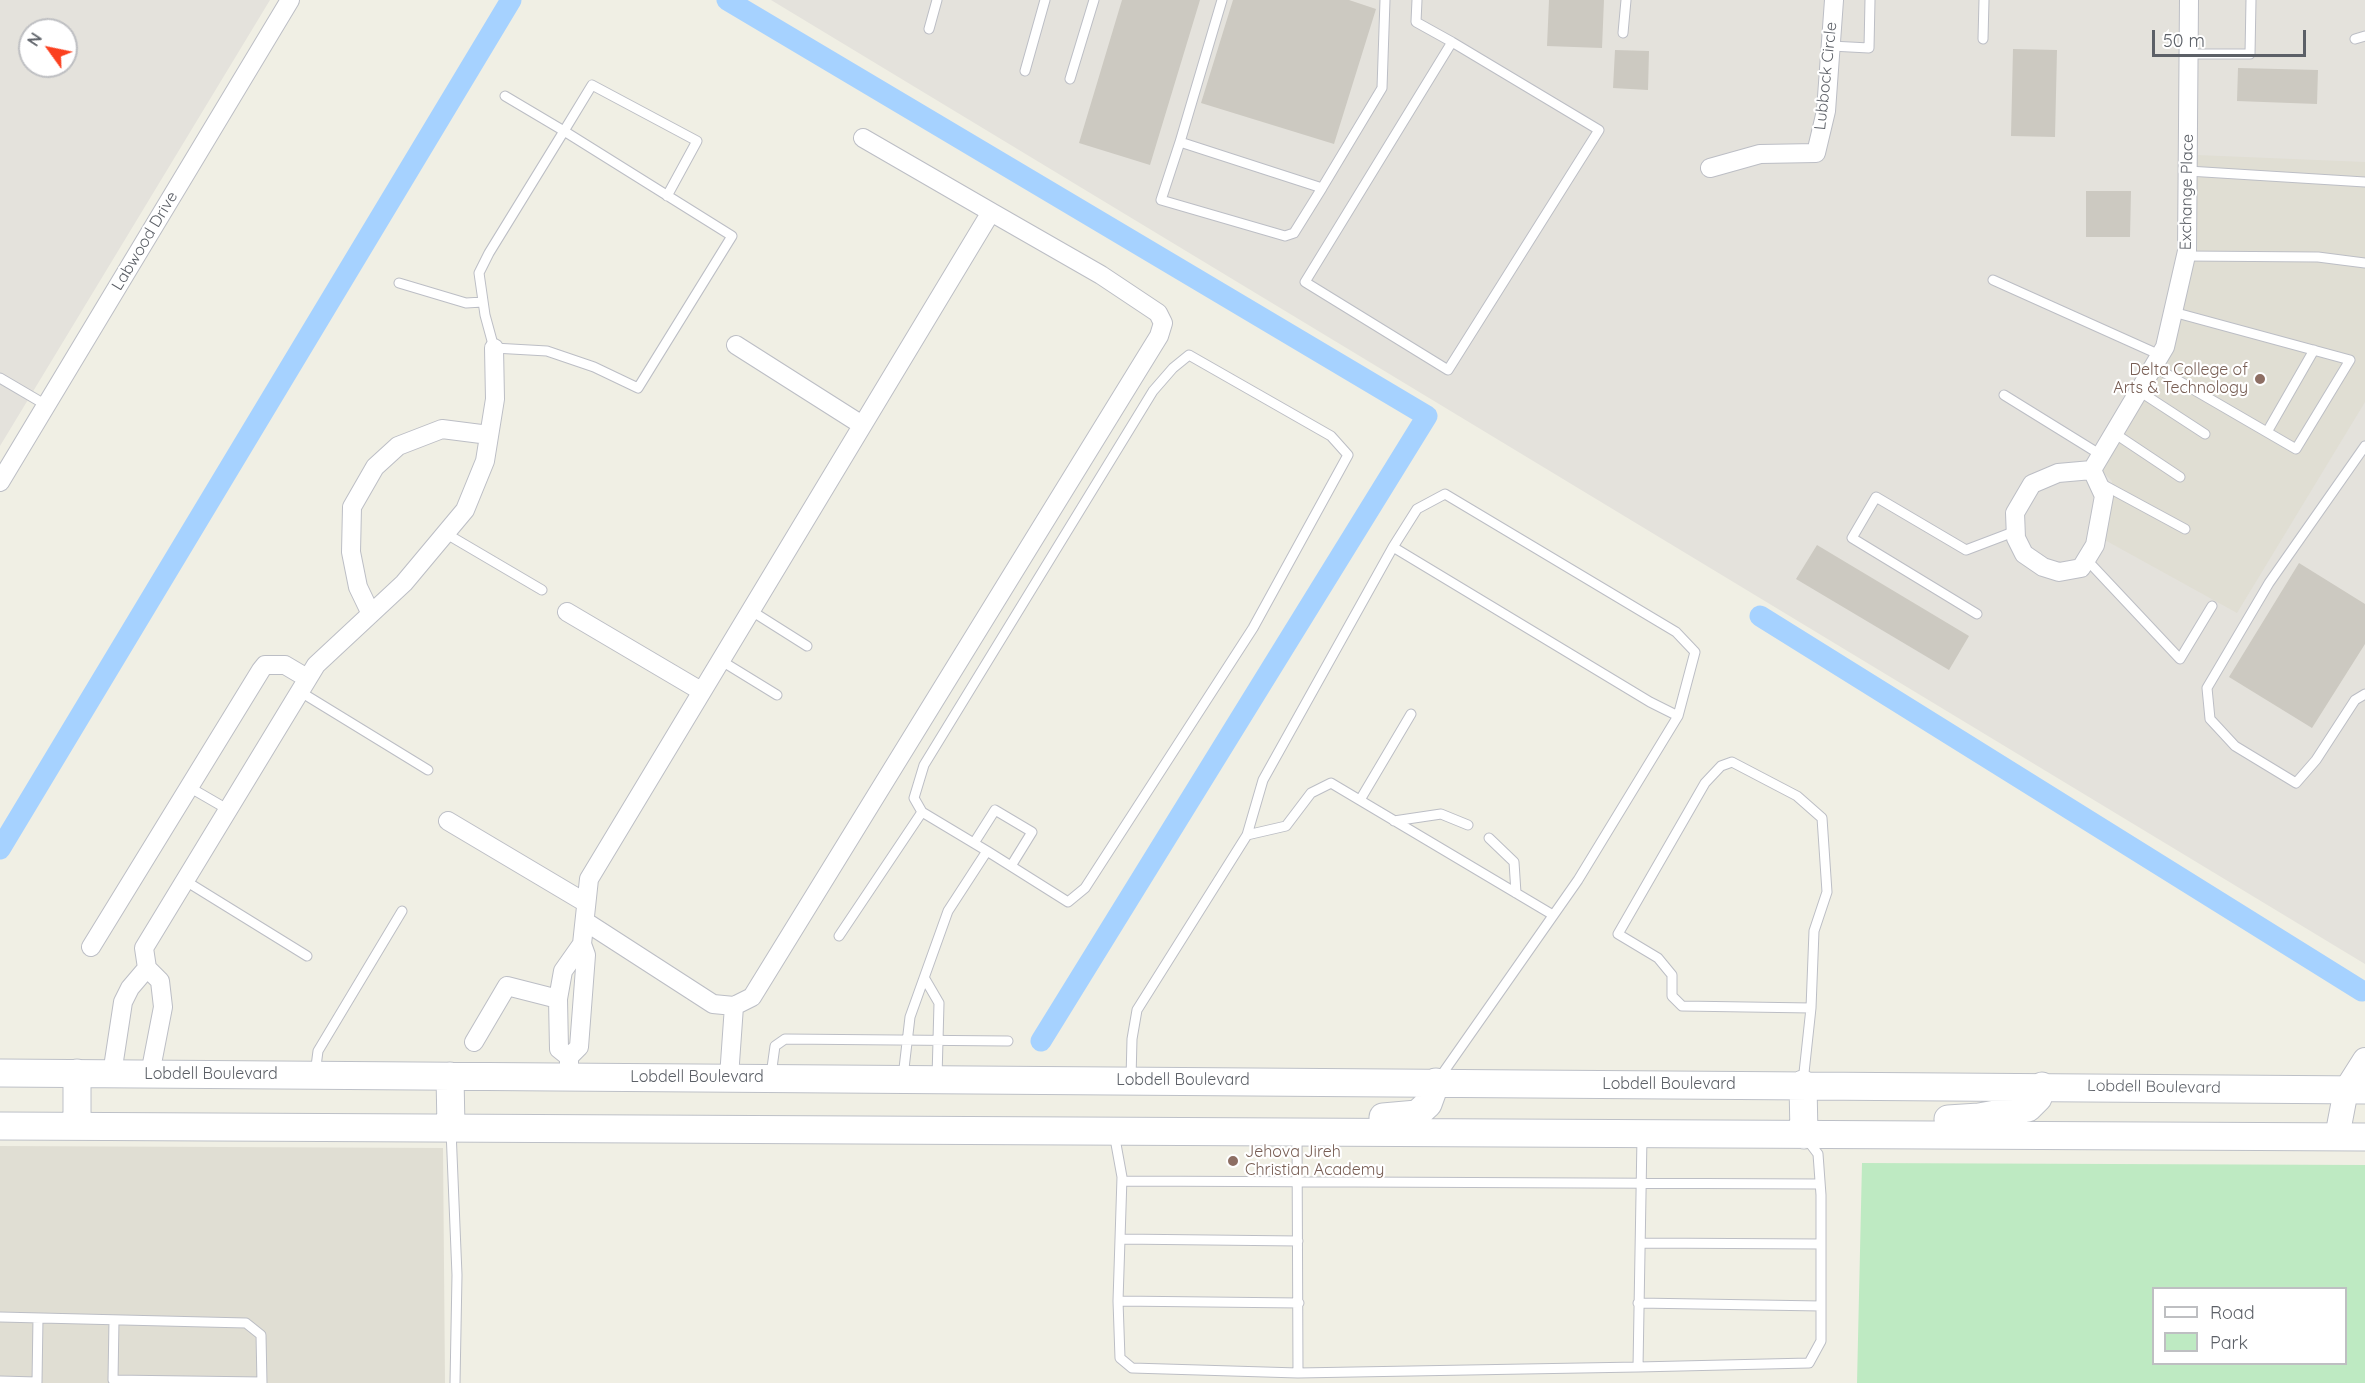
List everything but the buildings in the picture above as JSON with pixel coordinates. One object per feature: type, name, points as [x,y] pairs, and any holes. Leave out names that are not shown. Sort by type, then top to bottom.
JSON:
[{"type":"main road","name":"Lobdell Boulevard","points":[[0,1073],[450,1076],[569,1066],[770,1078],[1803,1084],[2355,1090]]},
{"type":"main road","points":[[77,1073],[77,1126]]},
{"type":"main road","points":[[450,1076],[451,1128]]},
{"type":"main road","points":[[1304,1132],[1334,1119],[1417,1114],[1428,1104],[1436,1082]]},
{"type":"main road","points":[[1803,1084],[1804,1135]]},
{"type":"main road","points":[[1910,1135],[1933,1119],[1979,1117],[2028,1108],[2038,1098],[2042,1086]]},
{"type":"main road","points":[[0,1126],[2365,1137]]},
{"type":"street","name":"Labwood Drive","points":[[0,482],[290,0]]},
{"type":"street","name":"Lubbock Circle","points":[[1710,168],[1760,154],[1816,153],[1826,111],[1834,0]]},
{"type":"street","name":"Exchange Place","points":[[2097,469],[2114,433],[2165,347],[2186,256],[2189,0]]},
{"type":"street","points":[[586,922],[713,1004],[734,1006],[752,997],[1160,336],[1163,323],[1158,313],[1101,275],[862,138]]},
{"type":"street","points":[[569,1066],[559,1048],[559,993],[563,971],[582,944],[589,879],[990,212]]},
{"type":"street","points":[[735,345],[862,425]]},
{"type":"street","points":[[150,1074],[163,1007],[159,981],[147,968],[144,948],[316,664],[404,583],[465,510],[485,461],[495,399],[494,348]]},
{"type":"street","points":[[370,612],[358,587],[353,564],[352,507],[375,467],[398,446],[442,429],[489,435]]},
{"type":"street","points":[[2097,469],[2104,496],[2095,545],[2081,568],[2059,573],[2043,567],[2024,554],[2016,538],[2015,513],[2032,484],[2058,473],[2097,469]]},
{"type":"street","points":[[567,612],[701,691]]},
{"type":"street","points":[[91,947],[265,665],[285,665],[303,684]]},
{"type":"street","points":[[448,821],[586,903]]},
{"type":"street","points":[[569,1066],[579,1047],[579,1018],[586,956],[582,944]]},
{"type":"street","points":[[112,1074],[123,1002],[130,988],[147,968]]},
{"type":"street","points":[[474,1042],[507,986],[559,993],[584,987]]},
{"type":"street","points":[[729,1077],[734,1006]]},
{"type":"street","points":[[558,1018],[579,1018]]},
{"type":"street","points":[[2337,1137],[2365,1060]]},
{"type":"lane","points":[[929,29],[937,0]]},
{"type":"lane","points":[[1025,71],[1045,0]]},
{"type":"lane","points":[[1070,79],[1094,0]]},
{"type":"lane","points":[[1222,0],[1161,200],[1285,236],[1294,233],[1382,88],[1385,0]]},
{"type":"lane","points":[[1417,0],[1416,21],[1452,42],[1599,130],[1448,370],[1305,282],[1452,42]]},
{"type":"lane","points":[[1623,33],[1626,0]]},
{"type":"lane","points":[[1831,46],[1869,48],[1870,0]]},
{"type":"lane","points":[[1983,39],[1984,0]]},
{"type":"lane","points":[[2188,54],[2250,54],[2251,0]]},
{"type":"lane","points":[[505,96],[564,131],[667,196],[732,236],[638,388],[594,367],[547,351],[494,348],[479,273],[564,131],[592,85],[697,141],[667,196]]},
{"type":"lane","points":[[1180,142],[1322,188]]},
{"type":"lane","points":[[2188,171],[2365,182]]},
{"type":"lane","points":[[2186,256],[2318,257],[2365,264]]},
{"type":"lane","points":[[1993,280],[2157,361],[2296,449],[2350,360],[2173,312]]},
{"type":"lane","points":[[399,283],[466,303],[483,302]]},
{"type":"lane","points":[[2267,432],[2314,350]]},
{"type":"lane","points":[[1189,355],[1331,436],[1348,455],[1253,628],[1085,888],[1068,902],[922,812],[914,798],[924,765],[1153,391],[1173,368],[1189,355]]},
{"type":"lane","points":[[0,378],[46,405]]},
{"type":"lane","points":[[2139,391],[2205,434]]},
{"type":"lane","points":[[2004,395],[2097,469],[2185,529]]},
{"type":"lane","points":[[2114,433],[2180,477]]},
{"type":"lane","points":[[2365,446],[2269,583],[2207,688],[2210,719],[2235,746],[2295,783],[2316,760],[2355,700],[2365,694]]},
{"type":"lane","points":[[1131,1080],[1132,1040],[1137,1010],[1247,835],[1263,780],[1393,547],[1417,509],[1445,494],[1676,632],[1695,652],[1678,716],[1578,880],[1436,1082]]},
{"type":"lane","points":[[1977,614],[1852,538],[1876,497],[1966,550],[2016,531]]},
{"type":"lane","points":[[445,533],[542,590]]},
{"type":"lane","points":[[1393,547],[1650,702],[1678,716]]},
{"type":"lane","points":[[2086,559],[2180,659],[2212,606]]},
{"type":"lane","points":[[750,610],[807,646]]},
{"type":"lane","points":[[720,660],[777,695]]},
{"type":"lane","points":[[303,684],[428,770]]},
{"type":"lane","points":[[1360,800],[1411,714]]},
{"type":"lane","points":[[1803,1084],[1811,1008],[1814,931],[1827,892],[1822,818],[1797,796],[1732,762],[1721,766],[1705,783],[1618,934],[1658,958],[1672,975],[1672,996],[1682,1006],[1811,1008]]},
{"type":"lane","points":[[1247,835],[1286,826],[1311,794],[1331,783],[1553,915]]},
{"type":"lane","points":[[189,787],[227,809]]},
{"type":"lane","points":[[974,843],[995,810],[1032,832],[1011,866]]},
{"type":"lane","points":[[839,936],[922,812]]},
{"type":"lane","points":[[1394,821],[1441,814],[1468,825]]},
{"type":"lane","points":[[1489,838],[1514,862],[1516,893]]},
{"type":"lane","points":[[903,1078],[910,1017],[948,911],[987,851]]},
{"type":"lane","points":[[184,880],[307,956]]},
{"type":"lane","points":[[315,1075],[318,1051],[402,910]]},
{"type":"lane","points":[[925,979],[939,1004],[940,1040],[937,1079]]},
{"type":"lane","points":[[770,1078],[774,1047],[785,1039],[1008,1041]]},
{"type":"lane","points":[[451,1128],[457,1275],[454,1383]]},
{"type":"lane","points":[[1114,1131],[1122,1181],[1118,1301],[1120,1358],[1132,1368],[1298,1373],[1809,1363],[1821,1341],[1820,1184],[1818,1154],[1804,1135]]},
{"type":"lane","points":[[1298,1373],[1298,1182],[1304,1132]]},
{"type":"lane","points":[[1638,1367],[1642,1134]]},
{"type":"lane","points":[[1122,1181],[1820,1184]]},
{"type":"lane","points":[[1120,1239],[1298,1241]]},
{"type":"lane","points":[[1641,1243],[1821,1244]]},
{"type":"lane","points":[[1118,1301],[1299,1303]]},
{"type":"lane","points":[[1638,1303],[1821,1306]]},
{"type":"lane","points":[[0,1317],[246,1323],[261,1335],[262,1382],[113,1380],[114,1320]]},
{"type":"lane","points":[[0,1381],[37,1382],[38,1318]]},
{"type":"shaded area","points":[[0,0],[270,0],[0,446]]},
{"type":"shaded area","points":[[771,0],[2365,0],[2365,964]]},
{"type":"shaded area","name":"Delta College of Arts & Technology","points":[[2197,155],[2365,162],[2365,402],[2237,613],[2103,539],[2112,481],[2102,471],[2168,356],[2196,247]]},
{"type":"shaded area","points":[[0,1146],[443,1148],[445,1383],[0,1383]]},
{"type":"green space","points":[[1862,1163],[2365,1165],[2365,1383],[1857,1383]]},
{"type":"waterway","points":[[0,849],[511,0]]},
{"type":"waterway","points":[[727,0],[1427,416],[1041,1041]]},
{"type":"waterway","points":[[1760,616],[2362,991]]},
{"type":"place","name":"Delta College of Arts & Technology","points":[[2260,379]]},
{"type":"place","name":"Jehova Jireh Christian Academy","points":[[1233,1161]]}]
